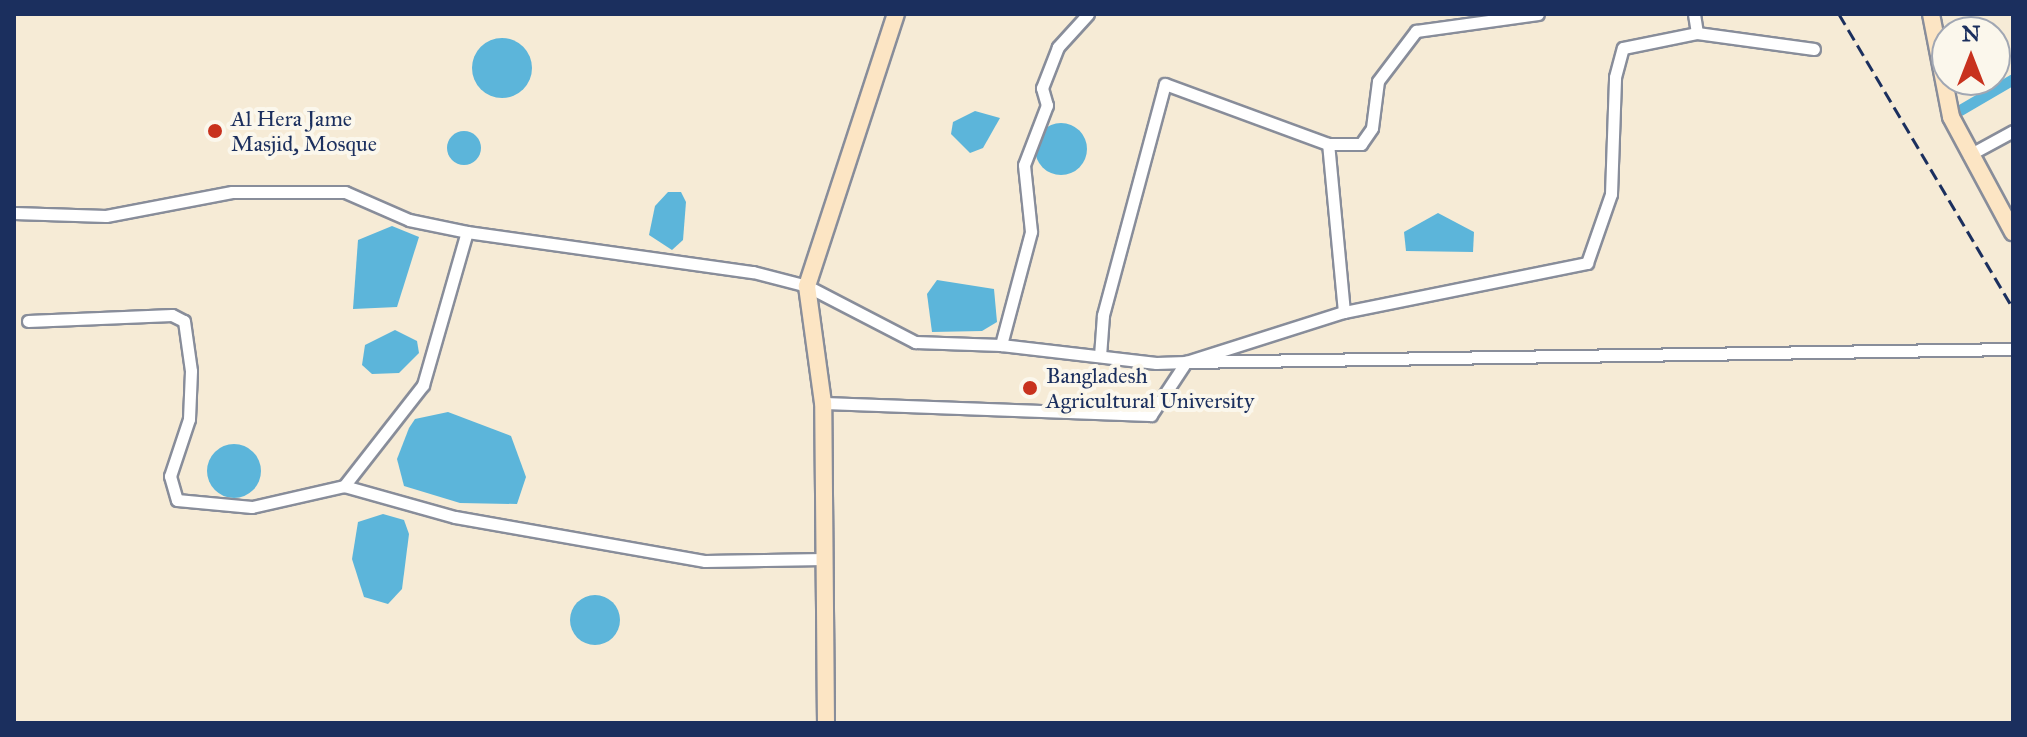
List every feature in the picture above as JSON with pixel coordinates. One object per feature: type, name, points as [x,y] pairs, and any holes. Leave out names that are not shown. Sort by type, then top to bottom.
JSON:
[{"type":"street","points":[[826,723],[823,403],[807,286],[896,14]]},
{"type":"street","points":[[1001,345],[1031,232],[1024,165],[1047,105],[1042,88],[1058,47],[1088,14]]},
{"type":"street","points":[[1100,356],[1109,290],[1165,84],[1328,144],[1361,144],[1372,128],[1378,81],[1416,31],[1527,21],[1538,14]]},
{"type":"street","points":[[1694,14],[1697,33]]},
{"type":"street","points":[[1931,14],[1940,87],[1969,155],[2013,232]]},
{"type":"street","points":[[823,403],[1151,415],[1186,362],[1344,312],[1587,263],[1611,194],[1615,77],[1623,48],[1697,33],[1814,49]]},
{"type":"street","points":[[1969,155],[2013,131]]},
{"type":"street","points":[[1328,144],[1344,312]]},
{"type":"street","points":[[14,213],[106,216],[232,192],[345,192],[409,220],[467,232],[696,263],[807,286],[915,342],[1001,345],[1186,362],[2013,349]]},
{"type":"street","points":[[344,486],[423,385],[467,232]]},
{"type":"street","points":[[28,321],[172,315],[184,321],[191,371],[189,419],[170,476],[177,500],[252,507],[344,486],[455,517],[705,561],[824,559]]},
{"type":"water","points":[[502,38],[514,40],[523,47],[530,56],[530,80],[523,89],[514,96],[502,98],[490,96],[481,89],[474,80],[472,68],[474,56],[481,47],[490,40]]},
{"type":"water","points":[[975,111],[1000,118],[983,148],[970,153],[951,134],[953,122]]},
{"type":"water","points":[[1061,123],[1080,130],[1087,149],[1080,168],[1061,175],[1042,168],[1035,149],[1042,130]]},
{"type":"water","points":[[464,131],[476,136],[481,148],[476,160],[464,165],[452,160],[447,148],[452,136]]},
{"type":"water","points":[[668,192],[681,192],[686,202],[683,240],[672,250],[649,235],[655,206]]},
{"type":"water","points":[[1438,213],[1474,232],[1473,252],[1406,251],[1404,232]]},
{"type":"water","points":[[392,226],[419,237],[397,307],[353,309],[358,240]]},
{"type":"water","points":[[937,280],[994,289],[997,322],[982,331],[932,332],[927,294]]},
{"type":"water","points":[[395,330],[417,341],[419,353],[399,373],[372,374],[362,365],[365,345]]},
{"type":"water","points":[[448,412],[511,436],[526,477],[517,504],[460,503],[404,486],[397,459],[409,428],[415,419]]},
{"type":"water","points":[[234,444],[253,452],[261,471],[253,490],[234,498],[215,490],[207,471],[215,452]]},
{"type":"water","points":[[383,514],[404,520],[409,534],[402,589],[388,604],[364,597],[352,559],[358,522]]},
{"type":"water","points":[[595,595],[612,603],[620,620],[612,637],[595,645],[578,637],[570,620],[578,603]]},
{"type":"waterway","points":[[1960,110],[2013,79]]},
{"type":"railway","points":[[1839,14],[2013,308]]},
{"type":"place","name":"Al Hera Jame Masjid, Mosque","points":[[215,131]]},
{"type":"place","name":"Bangladesh Agricultural University","points":[[1030,388]]}]
